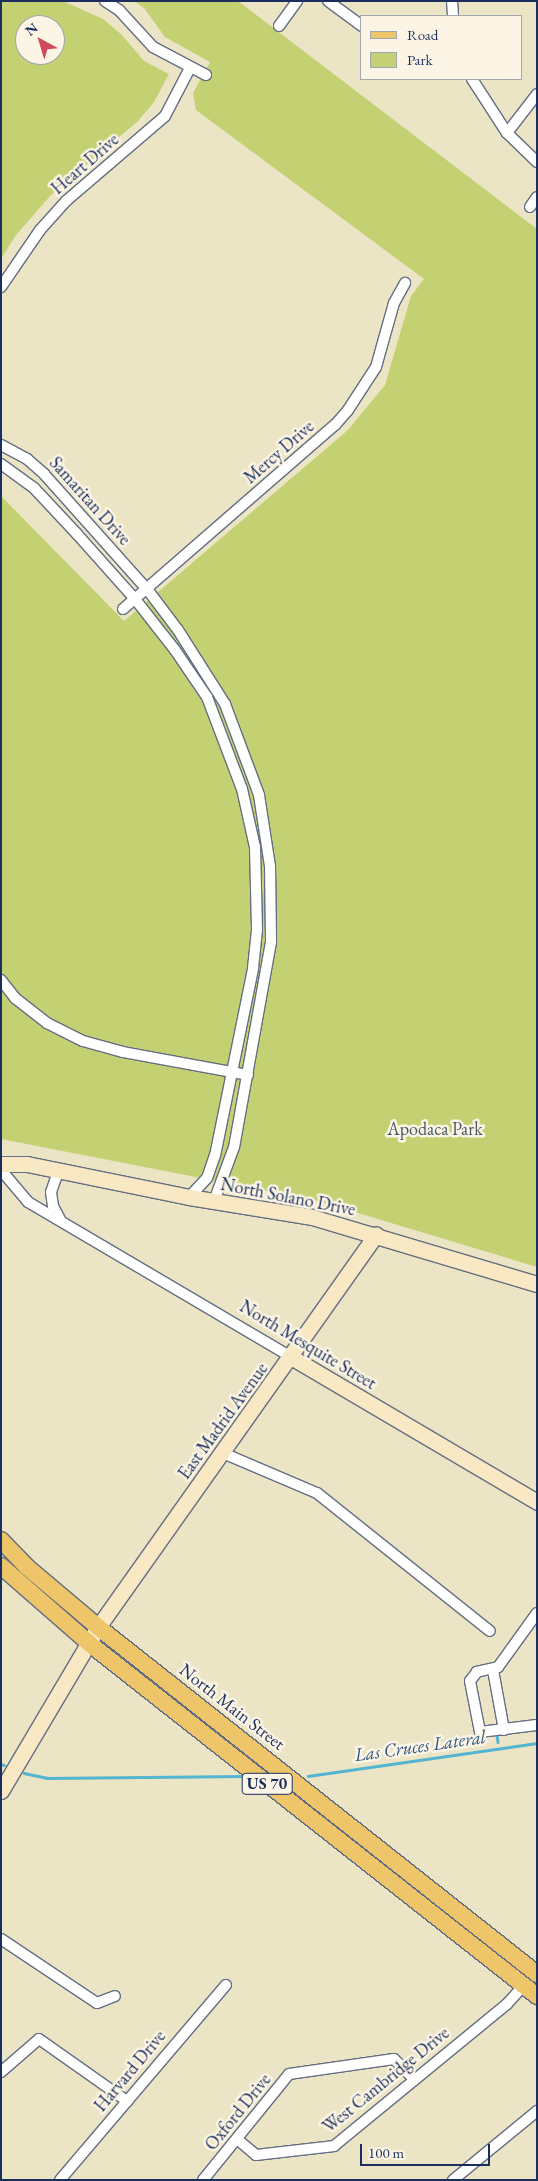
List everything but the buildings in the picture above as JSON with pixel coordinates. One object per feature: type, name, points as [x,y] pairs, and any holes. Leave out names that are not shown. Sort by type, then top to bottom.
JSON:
[{"type":"main road","name":"North Main Street","points":[[1,1540],[27,1568],[98,1627],[536,1973]]},
{"type":"main road","name":"US 70","points":[[1,1566],[90,1644],[530,1991]]},
{"type":"main road","points":[[209,1738],[221,1724]]},
{"type":"street","points":[[105,1],[119,10],[153,47],[206,75]]},
{"type":"street","points":[[279,26],[297,1]]},
{"type":"street","points":[[328,1],[360,25]]},
{"type":"street","points":[[452,1],[452,15]]},
{"type":"street","name":"Heart Drive","points":[[1,287],[40,230],[66,201],[165,116],[190,68]]},
{"type":"street","points":[[473,80],[507,134],[537,162]]},
{"type":"street","points":[[507,134],[537,94]]},
{"type":"street","points":[[530,207],[537,197]]},
{"type":"street","name":"Mercy Drive","points":[[123,609],[335,426],[348,410],[376,367],[394,303],[405,283]]},
{"type":"street","name":"Samaritan Drive","points":[[1,445],[27,459],[44,474],[147,589],[203,666],[234,725],[259,795],[270,866],[271,942],[234,1147],[214,1201]]},
{"type":"street","name":"Samaritan Drive","points":[[1,464],[34,488],[135,599],[207,698],[221,730],[242,790],[256,866],[257,930],[233,1073],[210,1169],[202,1185],[189,1197]]},
{"type":"street","points":[[221,730],[234,725]]},
{"type":"street","points":[[256,866],[270,866]]},
{"type":"street","points":[[1,980],[16,998],[47,1023],[83,1041],[248,1075]]},
{"type":"street","name":"North Solano Drive","points":[[1,1153],[27,1164]]},
{"type":"street","name":"North Solano Drive","points":[[1,1164],[27,1164],[189,1197],[312,1217],[376,1234],[537,1284]]},
{"type":"street","name":"North Mesquite Street","points":[[1,1170],[28,1202],[537,1502]]},
{"type":"street","points":[[59,1170],[51,1192],[53,1206],[61,1220]]},
{"type":"street","name":"East Madrid Avenue","points":[[1,1791],[90,1644],[98,1627],[291,1357],[376,1234]]},
{"type":"street","points":[[223,1453],[317,1493],[490,1631]]},
{"type":"street","points":[[537,1613],[503,1661],[494,1670],[477,1672],[470,1678],[477,1729],[483,1733],[537,1725]]},
{"type":"street","points":[[494,1670],[504,1730]]},
{"type":"street","points":[[1,1939],[97,2003],[115,1996]]},
{"type":"street","name":"West Cambridge Drive","points":[[237,2139],[256,2155],[334,2146],[413,2078],[507,2004],[530,1991],[536,1973]]},
{"type":"street","name":"Harvard Drive","points":[[60,2180],[226,1985]]},
{"type":"street","points":[[1,2072],[38,2040],[127,2100]]},
{"type":"street","name":"Oxford Drive","points":[[203,2180],[289,2074],[394,2059],[413,2078]]},
{"type":"street","points":[[453,2180],[537,2111]]},
{"type":"green space","points":[[1,1],[63,1],[103,19],[122,35],[144,61],[169,74],[154,102],[138,121],[51,195],[16,235],[1,259]]},
{"type":"green space","name":"Apodaca Park","points":[[134,1],[238,1],[537,229],[537,1267],[318,1201],[1,1139],[1,496],[124,621],[348,430],[385,385],[411,296],[424,279],[196,110],[193,93],[210,62],[165,37],[144,8]]},
{"type":"waterway","points":[[497,1734],[498,1742]]},
{"type":"waterway","name":"Las Cruces Lateral","points":[[308,1776],[537,1743]]},
{"type":"waterway","name":"Las Cruces Lateral","points":[[24,1773],[47,1778],[245,1776]]}]
